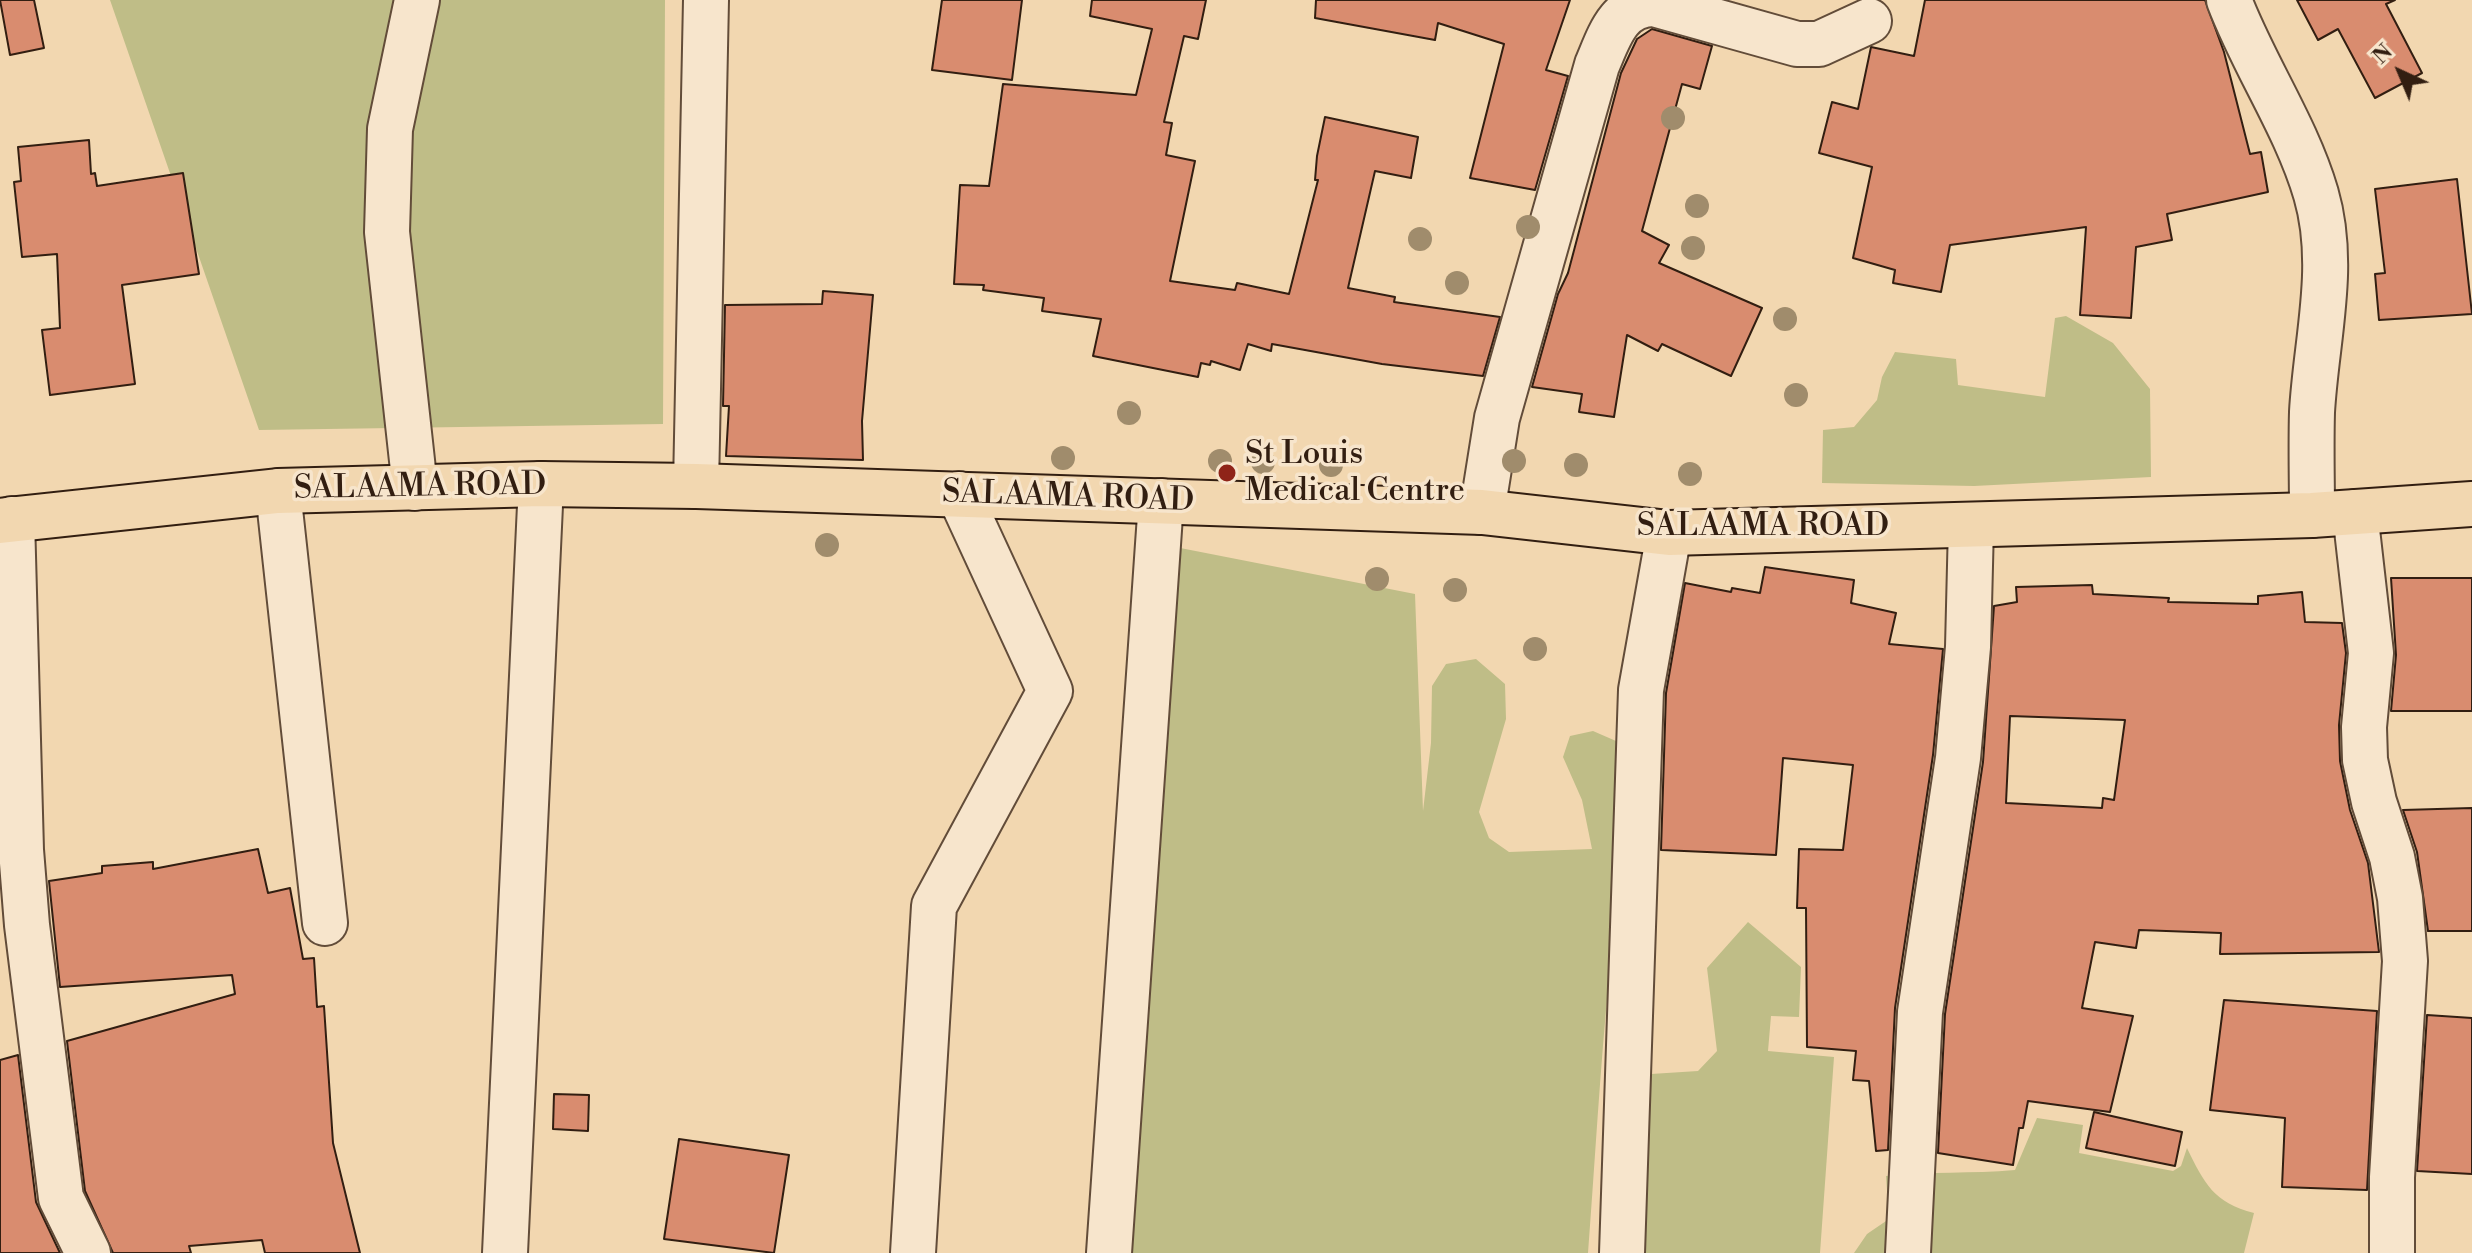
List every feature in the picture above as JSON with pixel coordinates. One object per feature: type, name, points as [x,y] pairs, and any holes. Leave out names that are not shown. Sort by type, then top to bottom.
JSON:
[{"type":"main road","name":"SALAAMA ROAD","points":[[6,520],[278,491],[541,484],[696,486],[1482,512],[1669,533],[2312,515],[2472,504]]},
{"type":"street","points":[[415,488],[387,232],[390,129],[417,0]]},
{"type":"street","points":[[696,486],[706,0]]},
{"type":"street","points":[[2229,0],[2296,144],[2316,195],[2324,236],[2325,285],[2312,412],[2312,515]]},
{"type":"street","points":[[1482,512],[1497,418],[1518,337],[1597,65],[1615,24],[1633,7],[1654,4],[1748,32],[1819,44],[1869,21]]},
{"type":"street","points":[[505,1253],[541,484]]},
{"type":"street","points":[[278,491],[325,923]]},
{"type":"street","points":[[913,1253],[934,906],[1050,691],[959,494]]},
{"type":"street","points":[[1109,1253],[1161,501]]},
{"type":"street","points":[[2355,512],[2371,653],[2364,727],[2365,760],[2397,884],[2405,961],[2392,1177],[2392,1253]]},
{"type":"street","points":[[6,520],[27,925],[61,1198],[88,1253]]},
{"type":"street","points":[[1908,1253],[1920,1012],[1958,758],[1968,647],[1971,525]]},
{"type":"street","points":[[1622,1253],[1641,690],[1669,533]]},
{"type":"shaded area","points":[[110,0],[665,0],[663,424],[259,430]]},
{"type":"shaded area","points":[[2066,316],[2113,343],[2150,389],[2151,477],[1974,486],[1822,483],[1823,430],[1854,427],[1877,400],[1882,377],[1895,352],[1956,359],[1958,385],[2045,397],[2055,318]]},
{"type":"shaded area","points":[[1170,546],[1415,594],[1423,811],[1431,743],[1432,686],[1446,664],[1476,659],[1505,684],[1506,719],[1479,812],[1489,838],[1509,852],[1592,849],[1582,800],[1563,757],[1570,736],[1593,731],[1616,741],[1622,800],[1621,860],[1588,1253],[1124,1253]]},
{"type":"shaded area","points":[[1748,922],[1801,967],[1799,1017],[1771,1016],[1768,1051],[1834,1057],[1820,1253],[1644,1253],[1651,1074],[1698,1071],[1717,1051],[1707,968]]},
{"type":"shaded area","points":[[2037,1118],[2083,1125],[2079,1153],[2173,1171],[2181,1166],[2187,1148],[2212,1190],[2229,1204],[2254,1213],[2244,1253],[1854,1253],[1867,1234],[1889,1219],[1886,1176],[2015,1170]]},
{"type":"building","points":[[0,0],[34,0],[44,48],[10,55]]},
{"type":"building","points":[[942,0],[1022,0],[1012,80],[932,70]]},
{"type":"building","points":[[1092,0],[1206,0],[1198,39],[1184,36],[1164,122],[1172,123],[1166,155],[1195,161],[1170,281],[1235,290],[1237,283],[1289,294],[1318,180],[1315,180],[1317,156],[1325,117],[1418,137],[1411,178],[1375,171],[1348,288],[1395,297],[1394,302],[1500,317],[1483,376],[1382,364],[1272,344],[1271,351],[1248,344],[1240,370],[1211,361],[1210,365],[1201,363],[1198,377],[1093,356],[1101,319],[1042,311],[1044,298],[983,290],[984,285],[954,284],[960,185],[989,186],[1003,84],[1136,95],[1152,29],[1090,16]]},
{"type":"building","points":[[1316,0],[1570,0],[1546,70],[1568,76],[1535,190],[1470,178],[1504,44],[1438,23],[1435,40],[1315,18]]},
{"type":"building","points":[[1925,0],[2205,0],[2224,52],[2250,154],[2261,152],[2268,192],[2167,214],[2172,240],[2136,247],[2131,318],[2080,315],[2086,227],[1950,245],[1941,292],[1893,283],[1895,270],[1853,258],[1872,167],[1819,153],[1832,102],[1858,109],[1871,47],[1914,56]]},
{"type":"building","points":[[2297,0],[2395,0],[2386,4],[2422,73],[2375,98],[2338,29],[2318,40]]},
{"type":"building","points":[[1652,29],[1712,46],[1700,89],[1682,84],[1642,231],[1669,245],[1659,263],[1762,308],[1731,376],[1662,344],[1658,351],[1627,335],[1614,417],[1579,412],[1582,394],[1532,387],[1558,294],[1568,273],[1621,73],[1637,39]]},
{"type":"building","points":[[89,140],[91,174],[95,173],[97,186],[183,173],[199,274],[122,285],[135,384],[50,395],[42,330],[60,328],[57,254],[22,257],[14,182],[21,181],[18,147]]},
{"type":"building","points":[[2457,179],[2472,314],[2379,320],[2375,274],[2385,273],[2375,189]]},
{"type":"building","points":[[823,291],[873,295],[862,421],[863,460],[726,456],[729,406],[723,406],[725,305],[822,304]]},
{"type":"building","points":[[1765,567],[1854,580],[1851,603],[1896,613],[1889,644],[1943,649],[1933,755],[1895,1008],[1888,1150],[1876,1151],[1869,1081],[1853,1080],[1856,1051],[1807,1047],[1806,908],[1797,908],[1799,849],[1843,850],[1853,765],[1783,758],[1776,855],[1661,850],[1666,693],[1685,583],[1731,592],[1732,588],[1760,593]]},
{"type":"building","points":[[2391,578],[2472,578],[2472,711],[2391,711],[2396,655]]},
{"type":"building","points":[[2092,585],[2093,594],[2169,598],[2168,602],[2258,604],[2258,596],[2302,592],[2305,622],[2342,623],[2346,653],[2339,725],[2340,761],[2350,810],[2368,863],[2379,952],[2220,954],[2221,933],[2139,930],[2136,948],[2095,942],[2082,1008],[2133,1016],[2110,1112],[2028,1101],[2023,1128],[2019,1128],[2013,1165],[1938,1153],[1945,1014],[1983,762],[1994,606],[2017,602],[2016,587]],"holes":[[[2010,716],[2125,720],[2114,800],[2103,798],[2102,808],[2006,803]]]},
{"type":"building","points":[[2472,808],[2472,931],[2428,931],[2417,852],[2403,810]]},
{"type":"building","points":[[258,849],[268,893],[290,888],[303,959],[314,958],[317,1007],[324,1006],[333,1143],[360,1253],[265,1253],[262,1240],[189,1246],[191,1253],[113,1253],[85,1191],[67,1041],[235,994],[232,975],[60,987],[49,881],[102,873],[102,866],[153,862],[153,869]]},
{"type":"building","points":[[2224,1000],[2377,1011],[2367,1190],[2282,1187],[2285,1118],[2210,1110]]},
{"type":"building","points":[[2427,1015],[2472,1018],[2472,1174],[2417,1171]]},
{"type":"building","points":[[18,1055],[36,1202],[60,1253],[0,1253],[0,1060]]},
{"type":"building","points":[[554,1094],[589,1095],[588,1131],[553,1129]]},
{"type":"building","points":[[2094,1112],[2182,1132],[2175,1166],[2086,1148]]},
{"type":"building","points":[[679,1139],[789,1155],[774,1253],[664,1239]]},
{"type":"place","name":"St Louis Medical Centre","points":[[1227,473]]}]
